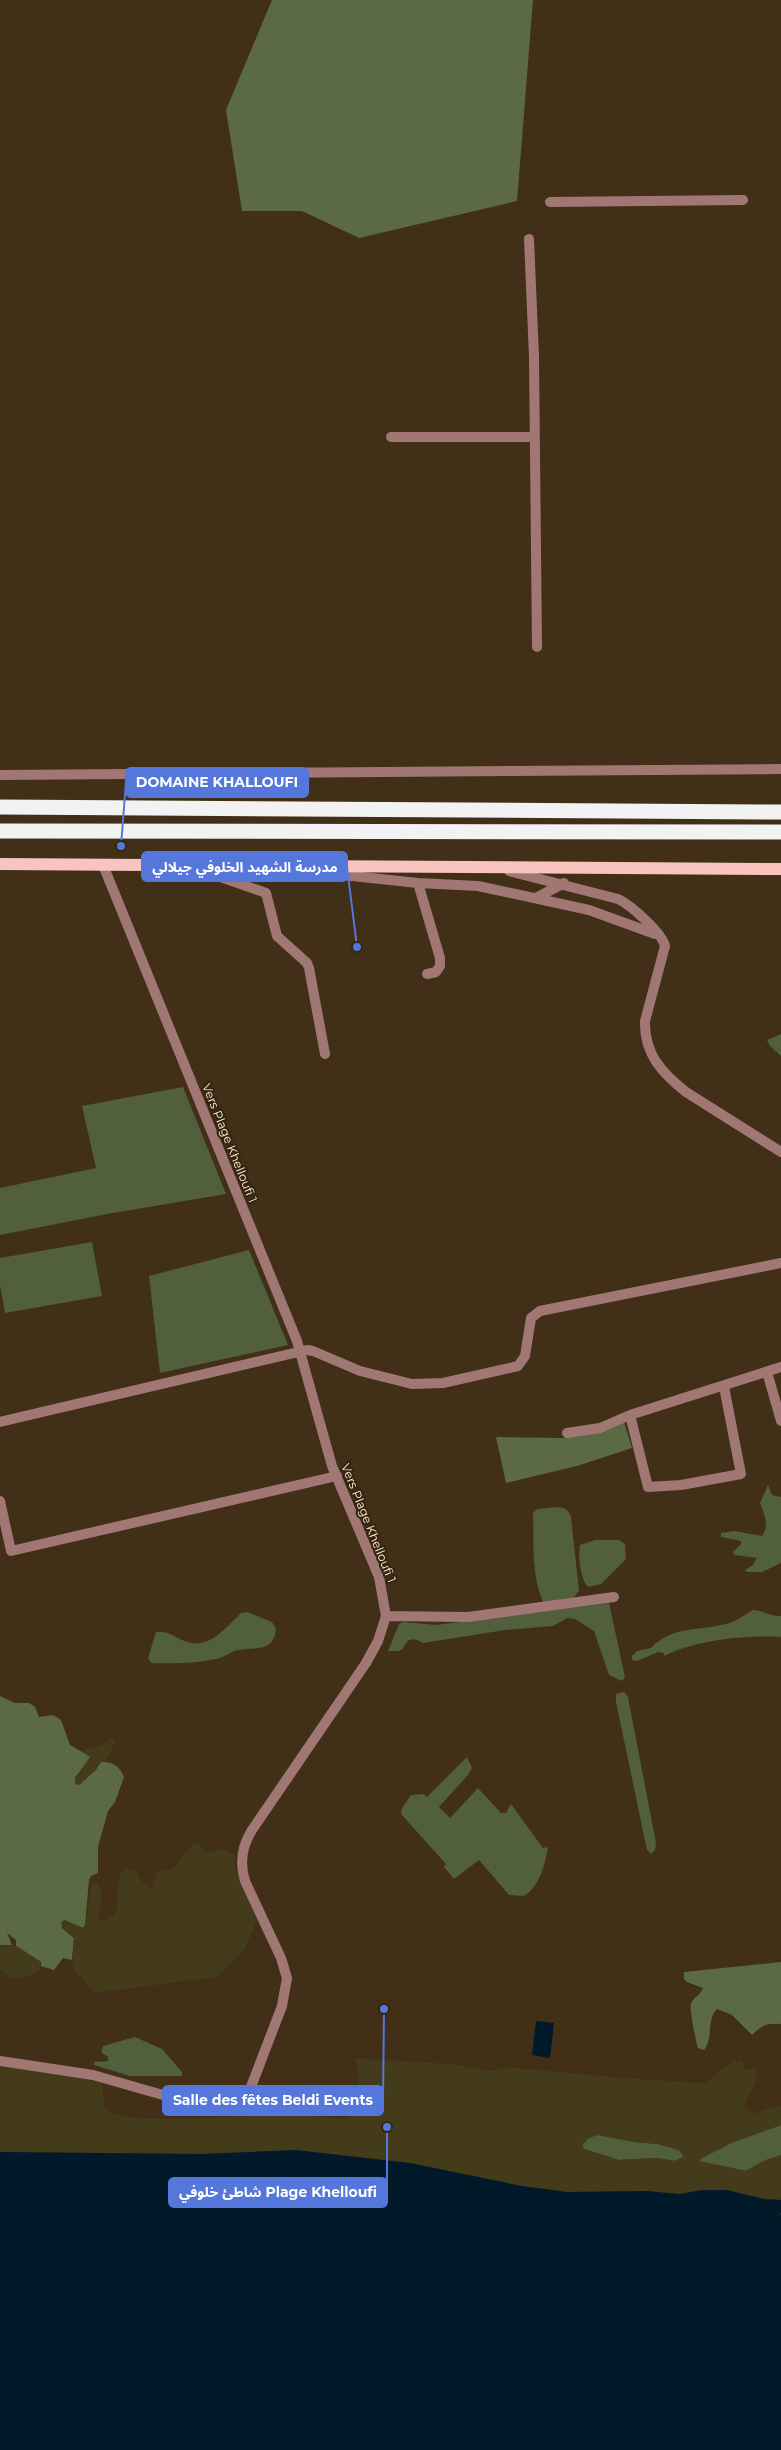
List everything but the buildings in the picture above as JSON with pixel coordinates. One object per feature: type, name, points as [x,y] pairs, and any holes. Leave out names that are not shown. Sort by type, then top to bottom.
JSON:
[{"type":"highway","points":[[0,807],[781,812]]},
{"type":"highway","points":[[0,831],[781,832]]},
{"type":"main road","points":[[0,864],[781,869]]},
{"type":"street","points":[[550,202],[743,200]]},
{"type":"street","points":[[529,239],[534,358],[537,647]]},
{"type":"street","points":[[392,437],[534,437]]},
{"type":"street","points":[[0,776],[781,769]]},
{"type":"street","name":"Vers Plage Khelloufi 1","points":[[0,2061],[93,2075],[176,2099],[234,2107],[244,2105],[282,2006],[287,1978],[281,1958],[245,1880],[242,1870],[243,1850],[252,1830],[366,1663],[378,1641],[386,1616],[379,1578],[337,1476],[301,1352],[103,865]]},
{"type":"street","points":[[189,866],[266,893],[277,936],[307,963],[309,968],[325,1054]]},
{"type":"street","points":[[491,866],[564,883],[622,901],[660,936],[665,946],[645,1021],[645,1033],[653,1060],[672,1081],[686,1092],[781,1152]]},
{"type":"street","points":[[266,867],[418,883],[478,886],[589,910],[660,936]]},
{"type":"street","points":[[418,883],[440,958],[440,966],[436,972],[427,974]]},
{"type":"street","points":[[536,898],[564,883]]},
{"type":"street","points":[[0,1422],[313,1350],[360,1371],[407,1383],[443,1383],[518,1366],[525,1356],[531,1318],[540,1311],[781,1263]]},
{"type":"street","points":[[567,1433],[600,1428],[630,1415],[781,1367]]},
{"type":"street","points":[[767,1372],[781,1421]]},
{"type":"street","points":[[630,1415],[648,1487],[681,1485],[741,1474],[724,1386]]},
{"type":"street","points":[[0,1501],[11,1551],[337,1476]]},
{"type":"street","points":[[386,1616],[468,1617],[614,1597]]},
{"type":"green space","points":[[272,0],[533,0],[517,201],[359,238],[302,211],[242,211],[226,110]]},
{"type":"green space","points":[[781,1034],[781,1056],[770,1046],[767,1040]]},
{"type":"green space","points":[[183,1087],[226,1194],[107,1214],[0,1235],[0,1188],[96,1168],[82,1106]]},
{"type":"green space","points":[[92,1242],[102,1296],[5,1313],[0,1285],[0,1258]]},
{"type":"green space","points":[[249,1250],[288,1345],[160,1373],[149,1276]]},
{"type":"green space","points":[[624,1422],[632,1448],[577,1466],[506,1483],[496,1437],[564,1438]]},
{"type":"green space","points":[[768,1485],[772,1495],[781,1497],[781,1563],[762,1572],[747,1572],[745,1570],[753,1565],[757,1558],[735,1555],[733,1552],[741,1544],[741,1541],[721,1537],[721,1533],[734,1531],[762,1536],[766,1524],[760,1503]]},
{"type":"green space","points":[[557,1507],[566,1509],[571,1517],[579,1591],[574,1597],[544,1603],[535,1570],[533,1513],[537,1509]]},
{"type":"green space","points":[[595,1540],[619,1540],[625,1544],[626,1559],[601,1584],[588,1587],[580,1567],[580,1545]]},
{"type":"green space","points":[[609,1603],[625,1677],[622,1681],[609,1675],[594,1631],[575,1619],[567,1618],[553,1626],[505,1630],[423,1643],[411,1640],[406,1643],[403,1649],[388,1651],[399,1624],[403,1622],[436,1625]]},
{"type":"green space","points":[[753,1610],[781,1616],[781,1637],[737,1638],[706,1642],[664,1656],[664,1653],[658,1652],[637,1661],[632,1660],[632,1656],[637,1651],[651,1648],[669,1635],[732,1622]]},
{"type":"green space","points":[[247,1612],[272,1622],[276,1629],[273,1640],[265,1647],[242,1649],[220,1658],[195,1662],[151,1663],[148,1658],[156,1632],[167,1633],[191,1643],[200,1643],[215,1637],[241,1613]]},
{"type":"green space","points":[[624,1692],[628,1697],[656,1843],[655,1850],[651,1854],[647,1850],[616,1702],[616,1694]]},
{"type":"green space","points":[[0,1696],[15,1703],[29,1703],[35,1707],[39,1717],[53,1715],[61,1720],[70,1745],[91,1757],[75,1778],[85,1780],[101,1762],[112,1763],[118,1767],[124,1777],[115,1802],[108,1811],[98,1847],[98,1873],[91,1876],[89,1880],[85,1925],[83,1928],[72,1924],[62,1928],[74,1938],[72,1960],[63,1958],[54,1970],[41,1966],[41,1962],[16,1946],[16,1940],[7,1933],[12,1945],[0,1945]]},
{"type":"green space","points":[[467,1757],[472,1768],[439,1807],[450,1818],[478,1788],[501,1813],[506,1813],[511,1804],[543,1848],[548,1847],[538,1881],[530,1892],[524,1896],[509,1895],[479,1860],[454,1879],[444,1867],[446,1864],[401,1814],[402,1808],[411,1795],[424,1794],[427,1797]]},
{"type":"green space","points":[[781,1962],[781,2024],[765,2025],[752,2035],[732,2015],[717,2009],[712,2018],[707,2045],[704,2050],[698,2048],[691,2004],[703,1988],[687,1982],[684,1979],[684,1972]]},
{"type":"green space","points":[[135,2037],[162,2049],[182,2072],[182,2076],[130,2076],[94,2065],[94,2062],[108,2061],[108,2057],[101,2052],[103,2046]]},
{"type":"green space","points":[[781,2125],[781,2155],[766,2160],[746,2171],[700,2162],[700,2159],[731,2143]]},
{"type":"green space","points":[[598,2135],[658,2144],[679,2150],[684,2157],[675,2161],[657,2158],[619,2160],[584,2149],[582,2145],[589,2137]]},
{"type":"sand","points":[[111,1738],[115,1742],[106,1762],[101,1762],[96,1770],[79,1785],[75,1784],[75,1778],[90,1757],[82,1751],[101,1746]]},
{"type":"sand","points":[[198,1842],[206,1853],[221,1848],[235,1855],[235,1869],[257,1920],[245,1949],[217,1977],[95,1993],[75,1971],[72,1960],[74,1938],[62,1928],[61,1922],[65,1920],[83,1928],[92,1882],[97,1883],[102,1892],[98,1918],[102,1921],[111,1917],[116,1909],[118,1881],[121,1874],[126,1870],[137,1871],[142,1882],[152,1888],[157,1872],[173,1869],[193,1843]]},
{"type":"sand","points":[[0,1945],[16,1946],[41,1962],[40,1970],[30,1976],[19,1978],[14,1978],[4,1973],[0,1969]]},
{"type":"sand","points":[[355,2058],[464,2065],[492,2071],[505,2067],[623,2078],[705,2083],[731,2063],[742,2061],[744,2069],[756,2070],[757,2074],[755,2083],[744,2106],[755,2114],[764,2109],[781,2106],[781,2125],[731,2143],[700,2159],[700,2161],[746,2171],[766,2160],[781,2155],[781,2200],[764,2199],[727,2190],[702,2190],[679,2194],[646,2191],[567,2192],[522,2186],[410,2163],[295,2150],[202,2154],[0,2152],[0,2065],[69,2074],[101,2082],[106,2108],[120,2116],[187,2119],[281,2114],[345,2119],[355,2115],[357,2110],[359,2087]],"holes":[[[598,2135],[658,2144],[679,2150],[684,2157],[675,2161],[657,2158],[619,2160],[584,2149],[582,2145],[589,2138]]]},
{"type":"water","points":[[536,2021],[554,2023],[550,2058],[532,2055]]},
{"type":"water","points":[[295,2150],[410,2163],[522,2186],[567,2192],[646,2191],[679,2194],[702,2190],[727,2190],[764,2199],[781,2200],[781,2213],[778,2214],[781,2215],[781,2450],[0,2450],[0,2152],[202,2154]]},
{"type":"place","name":"DOMAINE KHALLOUFI","points":[[121,846]]},
{"type":"place","name":"مدرسة الشهيد الخلوفي جيلالي","points":[[357,947]]},
{"type":"place","name":"Salle des fêtes Beldi Events","points":[[384,2009]]},
{"type":"place","name":"شاطئ خلوفي Plage Khelloufi","points":[[387,2127]]}]
